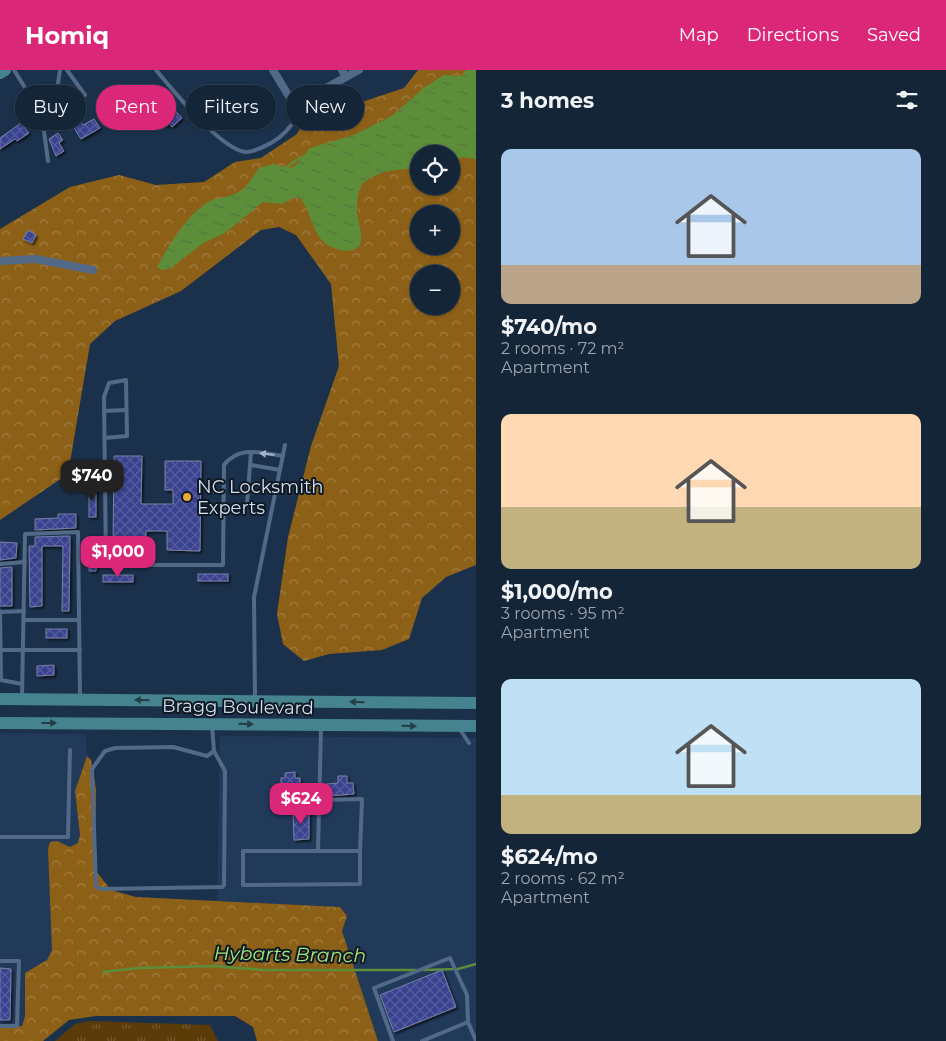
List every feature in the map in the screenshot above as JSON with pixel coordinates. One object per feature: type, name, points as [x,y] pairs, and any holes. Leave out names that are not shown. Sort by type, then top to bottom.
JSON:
[{"type":"main road","name":"Bragg Boulevard","points":[[0,699],[476,704]]},
{"type":"main road","name":"Bragg Boulevard","points":[[0,723],[476,726]]},
{"type":"street","points":[[273,70],[286,92]]},
{"type":"street","points":[[330,85],[344,74],[359,70]]},
{"type":"street","points":[[0,261],[36,259],[93,270]]},
{"type":"lane","points":[[60,70],[57,90],[63,107],[85,95],[67,70]]},
{"type":"lane","points":[[156,70],[193,113],[230,145],[245,152],[258,150],[276,140],[287,130]]},
{"type":"lane","points":[[5,71],[37,106],[43,124],[48,161]]},
{"type":"lane","points":[[104,438],[127,436],[126,380],[109,383],[104,397],[104,438],[106,565],[223,565],[224,465],[234,454],[244,451],[283,456]]},
{"type":"lane","points":[[104,411],[126,410]]},
{"type":"lane","points":[[255,702],[254,597],[285,445]]},
{"type":"lane","points":[[223,507],[239,508],[247,504],[251,452]]},
{"type":"lane","points":[[250,465],[280,470]]},
{"type":"lane","points":[[22,699],[25,534],[78,532],[80,700]]},
{"type":"lane","points":[[0,564],[25,562]]},
{"type":"lane","points":[[22,684],[1,680],[0,611],[24,611]]},
{"type":"lane","points":[[24,620],[79,620]]},
{"type":"lane","points":[[1,650],[80,650]]},
{"type":"lane","points":[[212,724],[214,751],[222,761],[225,771],[224,885],[222,887],[101,889],[96,887],[92,769],[98,759],[105,751],[115,748],[173,747],[207,756],[214,751]]},
{"type":"lane","points":[[318,851],[321,725]]},
{"type":"lane","points":[[458,726],[469,743]]},
{"type":"lane","points":[[0,837],[68,837],[70,750]]},
{"type":"lane","points":[[319,800],[362,799],[360,884],[243,885],[243,851],[360,851]]},
{"type":"lane","points":[[393,1041],[374,988],[450,958],[467,995],[468,1022],[476,1041]]},
{"type":"lane","points":[[0,961],[18,961],[17,1026],[0,1026]]},
{"type":"lane","points":[[422,1041],[468,1022]]},
{"type":"shaded area","points":[[0,733],[86,734],[87,756],[75,791],[80,835],[78,843],[70,847],[48,849],[53,950],[47,960],[25,973],[25,1016],[22,1027],[15,1028],[0,1028]]},
{"type":"shaded area","points":[[220,736],[476,738],[476,1041],[378,1041],[342,931],[347,916],[340,907],[217,901]]},
{"type":"green space","points":[[418,70],[476,70],[476,565],[446,577],[422,598],[409,639],[382,650],[329,654],[304,661],[283,644],[277,614],[288,537],[311,446],[339,366],[331,284],[296,235],[279,227],[261,230],[181,291],[115,321],[90,344],[68,474],[0,520],[0,229],[70,187],[119,175],[156,185],[204,182],[235,162],[261,158],[297,134],[299,130],[364,130],[365,101],[404,88]]},
{"type":"green space","points":[[87,756],[91,760],[96,789],[95,870],[111,890],[136,897],[340,907],[347,916],[342,931],[378,1041],[257,1041],[253,1027],[235,1016],[96,1016],[69,1020],[43,1041],[0,1041],[0,1028],[22,1026],[25,1016],[25,973],[47,960],[52,950],[48,849],[50,842],[57,841],[70,847],[78,843],[80,835],[75,791]]},
{"type":"green space","points":[[89,1021],[210,1025],[218,1041],[55,1041],[75,1024]]},
{"type":"water","points":[[466,70],[476,70],[476,159],[460,158],[460,145],[410,145],[410,169],[388,171],[373,177],[361,186],[357,212],[361,239],[360,245],[356,248],[346,251],[339,250],[324,242],[316,232],[304,203],[300,198],[292,198],[282,204],[263,202],[225,233],[203,243],[171,268],[163,270],[157,267],[179,231],[193,214],[212,200],[240,191],[247,185],[259,168],[273,164],[289,168],[294,167],[310,148],[354,135],[393,115],[425,87],[444,75],[461,76]]},
{"type":"building","points":[[176,112],[182,118],[176,123]]},
{"type":"building","points":[[94,119],[97,130],[81,139],[75,130],[86,130],[86,123]]},
{"type":"building","points":[[15,127],[15,130],[27,130],[29,133],[17,141],[15,139],[0,149],[0,138]]},
{"type":"building","points":[[58,133],[63,140],[59,143],[64,151],[56,156],[49,139]]},
{"type":"building","points":[[28,230],[36,235],[32,243],[23,239]]},
{"type":"building","name":"NC Locksmith Experts","points":[[114,456],[142,456],[141,504],[173,504],[173,490],[165,490],[165,461],[201,461],[200,551],[167,550],[167,531],[146,531],[146,550],[113,550]]},
{"type":"building","points":[[89,487],[96,487],[96,517],[89,517]]},
{"type":"building","points":[[58,514],[76,514],[76,528],[35,530],[35,519],[58,518]]},
{"type":"building","points":[[70,536],[69,611],[62,611],[63,546],[42,546],[42,606],[30,607],[29,546],[35,546],[35,537]]},
{"type":"building","points":[[90,541],[97,541],[96,571],[89,571]]},
{"type":"building","points":[[0,542],[17,543],[16,558],[0,560]]},
{"type":"building","points":[[12,567],[12,606],[0,606],[0,568]]},
{"type":"building","points":[[198,574],[228,574],[228,581],[198,581]]},
{"type":"building","points":[[103,575],[133,575],[133,582],[103,582]]},
{"type":"building","points":[[46,629],[67,629],[67,638],[46,638]]},
{"type":"building","points":[[54,665],[54,675],[37,676],[37,666]]},
{"type":"building","points":[[295,772],[295,778],[300,778],[300,789],[281,789],[281,778],[285,778],[285,773]]},
{"type":"building","points":[[338,776],[347,776],[347,783],[353,783],[354,794],[327,796],[327,784],[338,783]]},
{"type":"building","points":[[293,810],[309,810],[309,839],[294,840]]},
{"type":"building","points":[[0,968],[11,969],[10,1020],[0,1020]]},
{"type":"building","points":[[442,970],[456,1007],[394,1032],[380,995]]},
{"type":"waterway","points":[[284,169],[301,157],[305,158]]},
{"type":"waterway","name":"Hybarts Branch","points":[[423,970],[458,969],[476,964]]},
{"type":"waterway","name":"Hybarts Branch","points":[[103,972],[139,968],[213,966],[264,970],[415,970]]},
{"type":"place","name":"NC Locksmith Experts","points":[[187,497]]}]
